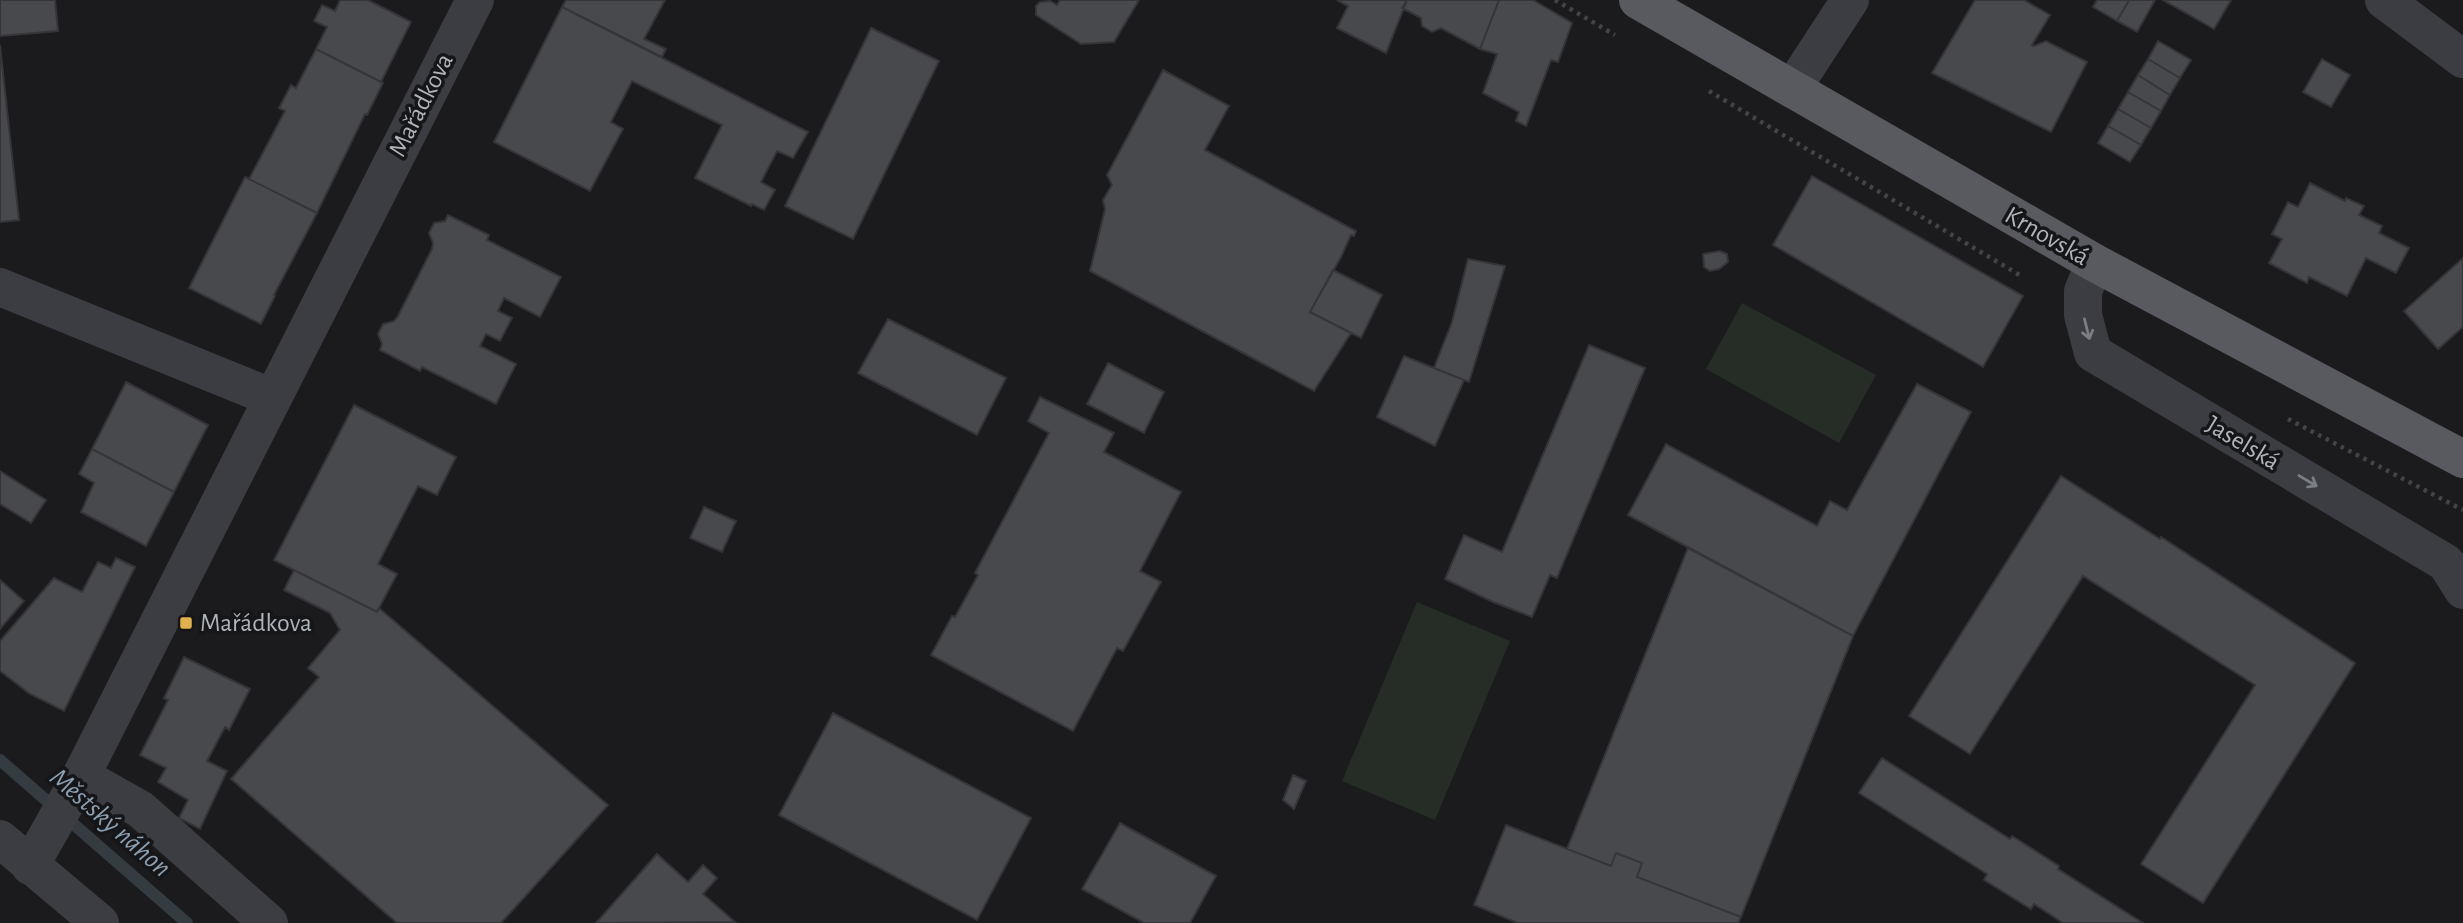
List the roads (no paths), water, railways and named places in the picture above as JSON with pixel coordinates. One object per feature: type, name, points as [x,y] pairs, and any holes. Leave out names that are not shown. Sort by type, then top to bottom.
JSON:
[{"type":"main road","name":"Krnovská","points":[[1638,0],[2095,263],[2463,459]]},
{"type":"street","name":"Mařádkova","points":[[30,866],[77,783],[475,0]]},
{"type":"street","points":[[1792,89],[1850,0]]},
{"type":"street","points":[[2384,0],[2463,59]]},
{"type":"street","name":"Jaselská","points":[[2095,263],[2082,291],[2083,315],[2093,353],[2446,563],[2463,590]]},
{"type":"street","points":[[0,287],[273,398]]},
{"type":"street","points":[[77,783],[141,809],[270,923]]},
{"type":"street","points":[[0,839],[100,923]]},
{"type":"waterway","name":"Městský náhon","points":[[0,760],[187,923]]},
{"type":"place","name":"Mařádkova","points":[[186,623]]}]
